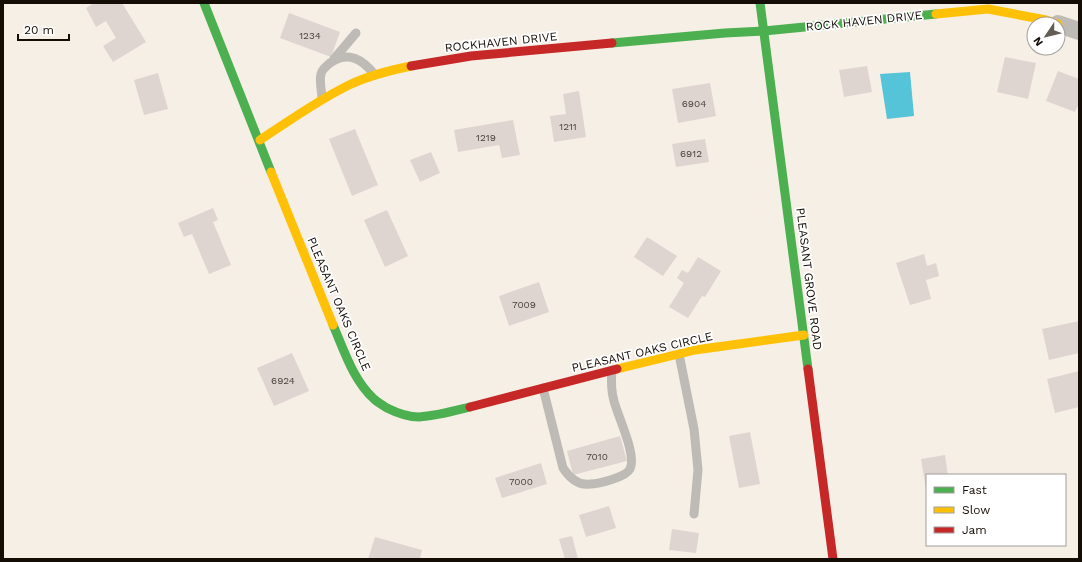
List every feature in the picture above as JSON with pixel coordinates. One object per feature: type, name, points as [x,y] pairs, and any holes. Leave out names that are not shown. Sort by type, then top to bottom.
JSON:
[{"type":"street","name":"PLEASANT OAKS CIRCLE","points":[[204,3],[333,325],[354,373],[364,388],[375,400],[394,412],[406,416],[419,417],[446,413],[695,350],[804,335]]},
{"type":"street","name":"PLEASANT GROVE ROAD","points":[[760,3],[833,559]]},
{"type":"street","name":"ROCK HAVEN DRIVE","points":[[764,31],[988,9],[1026,16]]},
{"type":"street","name":"ROCK HAVEN DRIVE","points":[[1066,27],[1079,31]]},
{"type":"street","name":"ROCKHAVEN DRIVE","points":[[260,140],[322,100],[351,84],[375,75],[416,65],[471,56],[552,48],[764,31]]},
{"type":"lane","points":[[333,61],[356,33]]},
{"type":"lane","points":[[322,100],[321,74],[325,67],[341,57],[357,59],[364,63],[375,75]]},
{"type":"lane","points":[[679,354],[694,429],[698,470],[694,514]]},
{"type":"lane","points":[[543,388],[563,468],[576,482],[586,485],[594,484],[624,475],[630,470],[632,463],[631,453],[614,400],[611,383],[612,370]]},
{"type":"water","points":[[910,72],[914,116],[887,119],[880,74]]},
{"type":"building","points":[[94,3],[122,3],[146,42],[113,62],[103,46],[116,38],[106,21],[96,27],[86,8]]},
{"type":"building","points":[[289,13],[340,32],[331,57],[280,38]]},
{"type":"building","points":[[1005,57],[1036,63],[1028,99],[997,92]]},
{"type":"building","points":[[867,66],[872,92],[844,97],[839,70]]},
{"type":"building","points":[[1058,71],[1079,79],[1079,103],[1075,112],[1046,101]]},
{"type":"building","points":[[158,73],[168,109],[144,115],[134,80]]},
{"type":"building","points":[[710,83],[716,116],[678,123],[672,89]]},
{"type":"building","points":[[579,91],[586,137],[554,142],[550,116],[566,114],[563,94]]},
{"type":"building","points":[[513,120],[520,155],[502,158],[499,145],[458,152],[454,130]]},
{"type":"building","points":[[355,129],[378,185],[352,196],[329,139]]},
{"type":"building","points":[[705,139],[709,162],[676,167],[672,144]]},
{"type":"building","points":[[431,152],[440,173],[420,182],[410,160]]},
{"type":"building","points":[[213,208],[218,220],[213,222],[231,265],[209,274],[192,234],[184,237],[178,223]]},
{"type":"building","points":[[387,210],[408,256],[385,267],[364,220]]},
{"type":"building","points":[[647,237],[677,256],[663,276],[634,257]]},
{"type":"building","points":[[924,254],[927,266],[936,263],[939,276],[926,280],[931,299],[910,305],[896,263]]},
{"type":"building","points":[[698,257],[721,271],[705,297],[702,296],[688,318],[669,307],[684,283],[677,278],[682,270],[688,273]]},
{"type":"building","points":[[539,282],[549,312],[509,326],[499,296]]},
{"type":"building","points":[[1079,321],[1079,353],[1049,360],[1042,329]]},
{"type":"building","points":[[292,353],[309,391],[274,406],[257,368]]},
{"type":"building","points":[[1079,371],[1079,407],[1055,413],[1047,379]]},
{"type":"building","points":[[750,432],[760,484],[739,488],[729,436]]},
{"type":"building","points":[[620,436],[627,461],[573,475],[567,451]]},
{"type":"building","points":[[945,455],[948,474],[926,474],[926,490],[921,459]]},
{"type":"building","points":[[541,463],[547,484],[502,498],[495,478]]},
{"type":"building","points":[[609,506],[616,528],[586,537],[579,515]]},
{"type":"building","points":[[672,529],[699,533],[696,553],[669,550]]},
{"type":"building","points":[[572,536],[578,559],[565,559],[559,539]]},
{"type":"building","points":[[375,537],[422,550],[420,559],[368,559]]},
{"type":"traffic: fast","points":[[204,3],[271,172]]},
{"type":"traffic: fast","points":[[760,3],[808,369]]},
{"type":"traffic: fast","points":[[612,43],[764,31],[936,14]]},
{"type":"traffic: fast","points":[[333,325],[360,383],[377,402],[387,408],[395,412],[419,417],[470,407]]},
{"type":"traffic: slow","points":[[936,14],[988,9],[1026,16]]},
{"type":"traffic: slow","points":[[260,140],[315,104],[349,85],[396,69],[411,66]]},
{"type":"traffic: slow","points":[[271,172],[333,325]]},
{"type":"traffic: slow","points":[[617,369],[695,350],[804,335]]},
{"type":"traffic: jam","points":[[411,66],[471,56],[612,43]]},
{"type":"traffic: jam","points":[[470,407],[617,369]]},
{"type":"traffic: jam","points":[[808,369],[833,559]]}]
